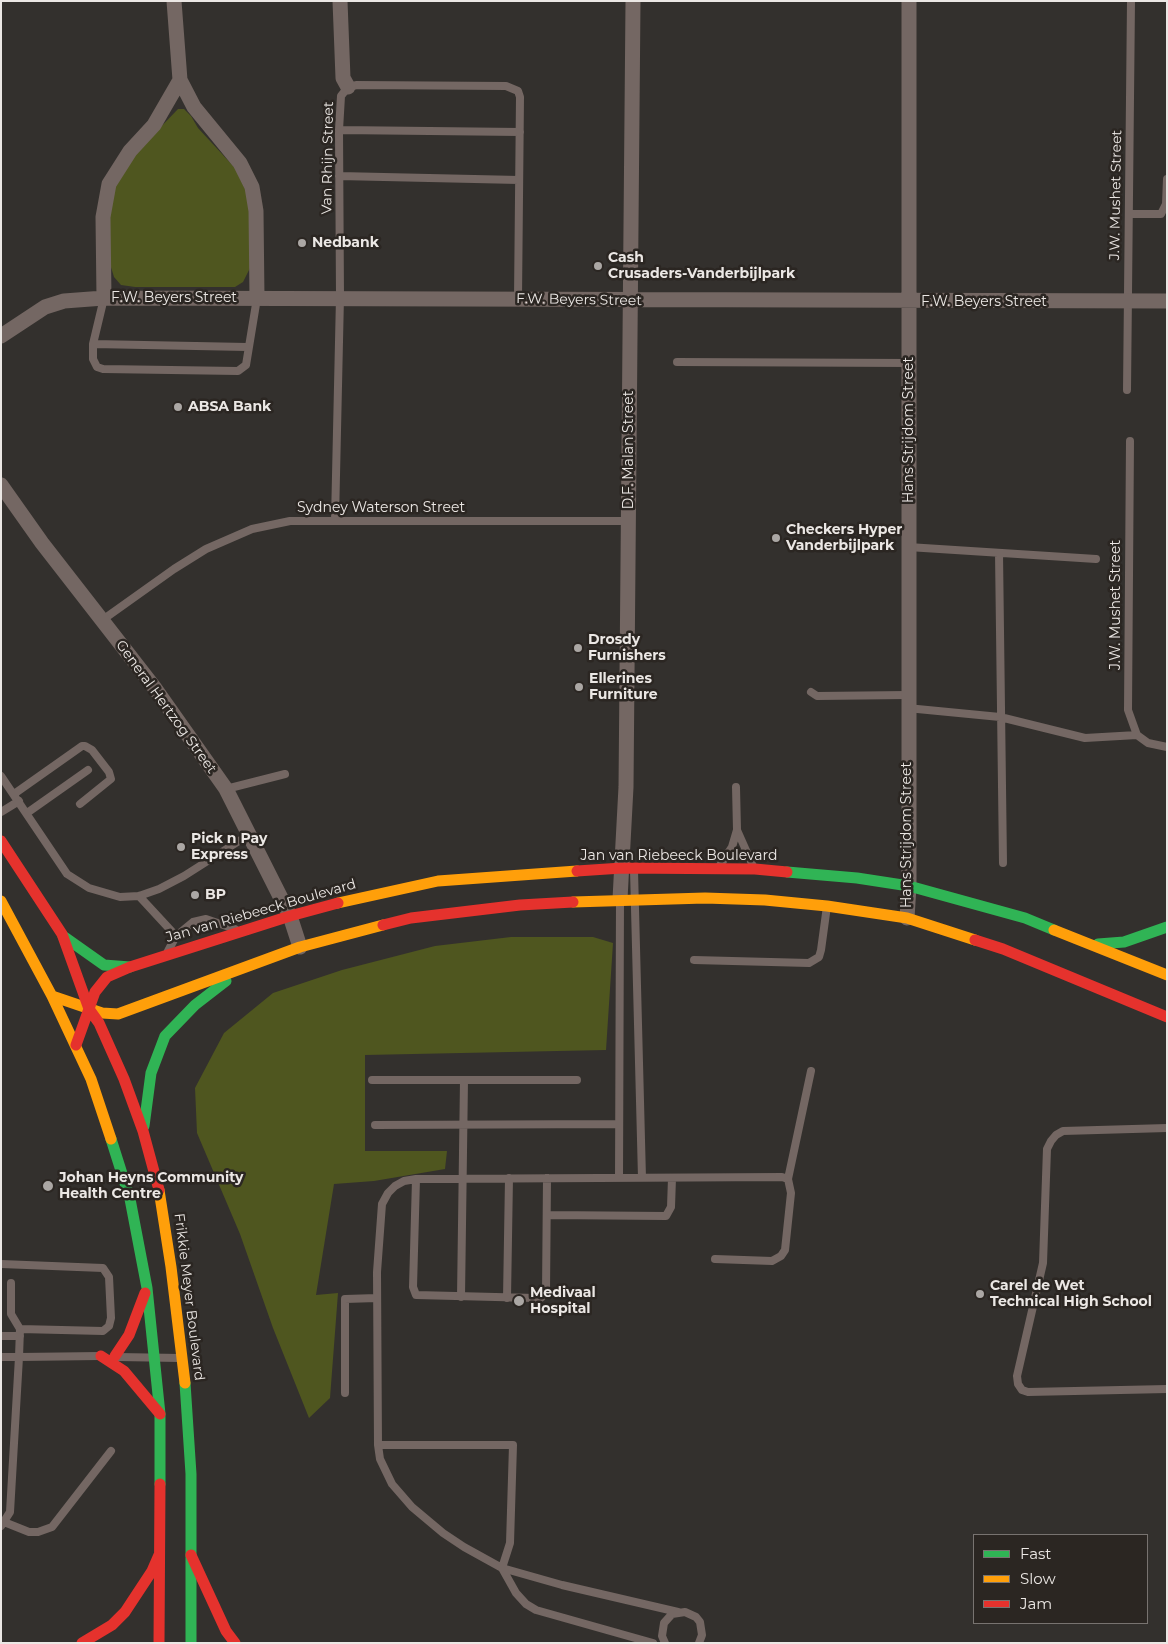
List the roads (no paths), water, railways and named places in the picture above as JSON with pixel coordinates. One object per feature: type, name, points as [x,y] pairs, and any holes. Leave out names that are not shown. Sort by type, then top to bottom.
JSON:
[{"type":"street","points":[[174,1],[180,80],[194,107],[240,164],[252,187],[256,211],[257,298]]},
{"type":"street","points":[[340,1],[343,78],[348,88]]},
{"type":"street","name":"D.F. Malan Street","points":[[627,899],[626,787],[633,1]]},
{"type":"street","name":"Hans Strijdom Street","points":[[907,918],[909,886],[907,701],[910,302],[909,1]]},
{"type":"street","points":[[104,298],[103,217],[109,184],[130,151],[154,126],[180,80]]},
{"type":"street","name":"F.W. Beyers Street","points":[[1,336],[45,307],[64,301],[104,298],[340,297],[630,301],[1167,302]]},
{"type":"street","name":"General Hertzog Street","points":[[1,486],[42,544],[154,687],[226,789],[290,916],[300,947]]},
{"type":"street","name":"Frikkie Meyer Boulevard","points":[[1,841],[62,934],[89,1009],[102,1031],[143,1131],[164,1216],[182,1358],[191,1474],[191,1643]]},
{"type":"street","name":"Jan van Riebeeck Boulevard","points":[[76,1045],[89,1009],[101,983],[107,977],[130,967],[240,931],[370,895],[438,881],[628,868],[755,869],[857,878],[909,886],[1025,918],[1167,975]]},
{"type":"street","points":[[52,996],[110,1014],[128,1011],[252,964],[346,933],[402,920],[464,910],[627,899],[765,900],[827,906],[907,918],[1003,949],[1167,1017]]},
{"type":"street","points":[[1,901],[76,1045],[100,1107],[130,1199],[147,1288],[160,1414],[160,1643]]},
{"type":"street","points":[[1093,944],[1124,942],[1167,927]]},
{"type":"street","points":[[62,934],[80,950],[104,964],[130,967]]},
{"type":"street","points":[[143,1131],[151,1073],[166,1036],[194,1005],[252,964]]},
{"type":"street","points":[[115,1356],[129,1335],[147,1288]]},
{"type":"street","points":[[101,1356],[124,1371],[160,1414]]},
{"type":"street","points":[[191,1554],[226,1631],[235,1643]]},
{"type":"street","points":[[82,1643],[112,1625],[125,1612],[148,1578],[159,1555]]},
{"type":"lane","name":"J.W. Mushet Street","points":[[1127,390],[1131,1]]},
{"type":"lane","name":"Van Rhijn Street","points":[[335,520],[340,297],[339,130],[341,96],[348,88],[358,85],[506,86],[518,91],[520,97],[520,132],[518,298]]},
{"type":"lane","points":[[339,130],[520,132]]},
{"type":"lane","points":[[338,176],[519,180]]},
{"type":"lane","points":[[1129,214],[1161,214],[1166,204],[1167,179]]},
{"type":"lane","points":[[104,298],[93,344],[94,363],[102,369],[190,370],[243,369],[247,360],[247,346],[257,298]]},
{"type":"lane","points":[[93,344],[247,346]]},
{"type":"lane","points":[[677,362],[909,363]]},
{"type":"lane","name":"J.W. Mushet Street","points":[[1130,440],[1128,710],[1137,735]]},
{"type":"lane","name":"Sydney Waterson Street","points":[[101,621],[174,569],[227,539],[252,528],[290,521],[335,520],[629,521]]},
{"type":"lane","points":[[908,547],[1096,560]]},
{"type":"lane","points":[[999,553],[1003,863]]},
{"type":"lane","points":[[811,692],[817,696],[907,701],[1000,718],[1085,738],[1137,735],[1148,743],[1167,747]]},
{"type":"lane","points":[[14,794],[85,746],[92,750],[110,772],[111,780],[80,804]]},
{"type":"lane","points":[[27,813],[88,770]]},
{"type":"lane","points":[[226,789],[285,774]]},
{"type":"lane","points":[[1,776],[4,786],[14,794],[33,826],[67,874],[89,888],[120,897],[139,896],[184,876],[250,834]]},
{"type":"lane","points":[[718,868],[732,847],[737,830],[736,787]]},
{"type":"lane","points":[[1,812],[19,801]]},
{"type":"lane","points":[[737,830],[755,869]]},
{"type":"lane","points":[[139,896],[176,936]]},
{"type":"lane","points":[[619,1178],[619,1124],[627,899]]},
{"type":"lane","points":[[627,899],[642,1178]]},
{"type":"lane","points":[[694,960],[809,963],[819,957],[827,906]]},
{"type":"lane","points":[[166,955],[176,936],[193,922],[206,919],[220,922],[240,931]]},
{"type":"lane","points":[[715,1260],[772,1261],[782,1256],[785,1250],[792,1193],[788,1179],[811,1071]]},
{"type":"lane","points":[[372,1080],[577,1080]]},
{"type":"lane","points":[[461,1297],[464,1080]]},
{"type":"lane","points":[[375,1125],[619,1124]]},
{"type":"lane","points":[[1167,1128],[1063,1131],[1052,1141],[1047,1149],[1043,1263],[1017,1376],[1018,1384],[1022,1390],[1028,1392],[1167,1389]]},
{"type":"lane","points":[[699,1643],[702,1635],[700,1622],[691,1614],[562,1585],[502,1568],[464,1547],[412,1507],[392,1484],[384,1471],[378,1445],[377,1298],[382,1204],[388,1193],[395,1186],[404,1181],[416,1179],[782,1177],[788,1179]]},
{"type":"lane","points":[[507,1298],[509,1178]]},
{"type":"lane","points":[[416,1179],[414,1291],[421,1297],[535,1298],[544,1296],[546,1292],[547,1178]]},
{"type":"lane","points":[[547,1215],[666,1216],[671,1207],[672,1178]]},
{"type":"lane","points":[[1,1264],[99,1266],[106,1270],[109,1277],[111,1318],[106,1330],[98,1332],[20,1332],[1,1336]]},
{"type":"lane","points":[[11,1283],[11,1314],[20,1332],[10,1512],[3,1524],[29,1532],[38,1532],[52,1527],[111,1451]]},
{"type":"lane","points":[[345,1393],[344,1299],[377,1298]]},
{"type":"lane","points":[[1,1357],[115,1356],[155,1359],[182,1358]]},
{"type":"lane","points":[[378,1445],[513,1445],[510,1543],[502,1568],[516,1593],[526,1604],[536,1610],[653,1643]]},
{"type":"lane","points":[[665,1643],[662,1636],[664,1623],[667,1618],[678,1612]]},
{"type":"place","name":"Nedbank","points":[[302,243]]},
{"type":"place","name":"Cash Crusaders-Vanderbijlpark","points":[[598,266]]},
{"type":"place","name":"ABSA Bank","points":[[178,407]]},
{"type":"place","name":"Checkers Hyper Vanderbijlpark","points":[[776,538]]},
{"type":"place","name":"Drosdy Furnishers","points":[[578,648]]},
{"type":"place","name":"Ellerines Furniture","points":[[579,687]]},
{"type":"place","name":"Pick n Pay Express","points":[[181,847]]},
{"type":"place","name":"BP","points":[[195,895]]},
{"type":"place","name":"Johan Heyns Community Health Centre","points":[[48,1186]]},
{"type":"place","name":"Carel de Wet Technical High School","points":[[980,1294]]},
{"type":"place","name":"Medivaal Hospital","points":[[519,1301]]}]
